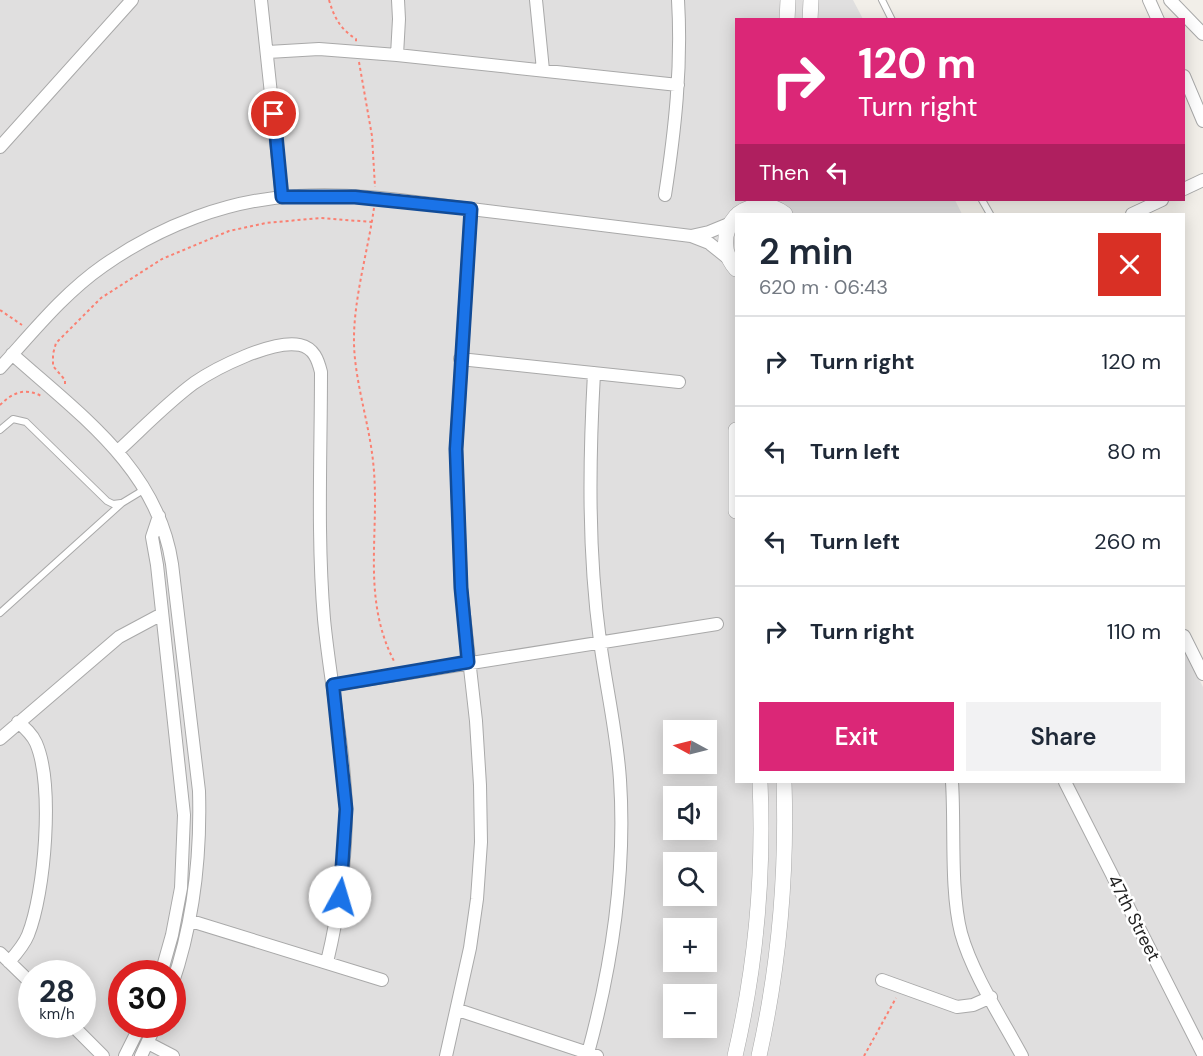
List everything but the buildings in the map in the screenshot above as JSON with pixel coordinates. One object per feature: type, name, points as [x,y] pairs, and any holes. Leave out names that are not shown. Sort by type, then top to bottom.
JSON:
[{"type":"street","points":[[261,0],[282,197]]},
{"type":"street","points":[[397,55],[398,0]]},
{"type":"street","points":[[536,0],[543,70]]},
{"type":"street","points":[[665,195],[675,130],[678,86],[680,40],[678,0]]},
{"type":"street","points":[[787,18],[788,0]]},
{"type":"street","points":[[810,18],[811,0]]},
{"type":"street","points":[[1149,0],[1157,18]]},
{"type":"street","points":[[1170,0],[1203,34]]},
{"type":"street","points":[[0,147],[130,1]]},
{"type":"street","points":[[268,52],[310,49],[397,55],[678,86]]},
{"type":"street","points":[[1185,78],[1203,121]]},
{"type":"street","points":[[1185,189],[1203,180]]},
{"type":"street","points":[[0,368],[33,330],[81,283],[148,238],[222,209],[282,197],[328,196],[376,199],[691,236],[709,243],[733,264]]},
{"type":"street","points":[[1134,213],[1160,201]]},
{"type":"street","points":[[741,212],[764,206],[782,208]]},
{"type":"street","points":[[446,1056],[458,1010],[477,899],[481,842],[476,721],[461,588],[456,449],[471,209]]},
{"type":"street","points":[[691,236],[735,215]]},
{"type":"street","points":[[733,264],[725,244],[735,224]]},
{"type":"street","points":[[118,451],[175,399],[213,371],[256,352],[279,346],[301,345],[311,350],[318,360],[321,372],[321,562],[324,620],[346,809],[344,861],[338,916],[327,963]]},
{"type":"street","points":[[12,354],[118,451],[146,489],[166,534],[172,564],[199,791],[199,857],[190,921],[179,960]]},
{"type":"street","points":[[460,359],[679,382]]},
{"type":"street","points":[[458,1010],[593,1055],[616,919],[620,850],[620,780],[612,709],[600,642],[590,512],[594,374]]},
{"type":"street","points":[[159,516],[152,537],[183,791],[184,839],[177,912],[165,960]]},
{"type":"street","points":[[0,739],[119,637],[162,614]]},
{"type":"street","points":[[333,685],[717,624]]},
{"type":"street","points":[[1185,638],[1203,674]]},
{"type":"street","points":[[18,722],[30,733],[41,758],[45,808],[42,877],[34,917],[27,937],[4,957],[18,970]]},
{"type":"street","points":[[735,1056],[746,1000],[757,921],[761,843],[760,783]]},
{"type":"street","points":[[759,1056],[769,1005],[780,925],[784,783]]},
{"type":"street","points":[[952,783],[958,918],[966,947],[1022,1056]]},
{"type":"street","name":"47th Street","points":[[1066,783],[1201,1048]]},
{"type":"street","points":[[190,921],[382,980]]},
{"type":"street","points":[[882,980],[957,1007],[973,1005],[991,997]]},
{"type":"street","points":[[85,1038],[103,1056]]},
{"type":"street","points":[[125,1056],[134,1038]]},
{"type":"street","points":[[141,1056],[150,1038]]},
{"type":"street","points":[[148,1043],[173,1056]]},
{"type":"lane","points":[[882,0],[891,18]]},
{"type":"lane","points":[[0,430],[13,419],[26,422],[106,501],[113,504],[122,503]]},
{"type":"lane","points":[[0,614],[122,503],[146,489]]},
{"type":"path","points":[[329,0],[334,18],[345,32],[356,39],[372,136],[376,199],[358,302],[354,344],[374,462],[373,584],[379,624],[388,649],[401,674]]},
{"type":"path","points":[[0,405],[18,392],[28,391],[52,401],[65,387],[65,380],[53,366],[56,344],[102,298],[162,259],[229,231],[266,223],[320,218],[372,222]]},
{"type":"path","points":[[0,310],[14,321],[33,330]]},
{"type":"path","points":[[864,1056],[903,986]]},
{"type":"shaded area","points":[[0,0],[853,0],[862,18],[735,18],[735,201],[956,201],[962,213],[735,213],[735,783],[1185,783],[1185,651],[1203,687],[1203,1056],[0,1056]]},
{"type":"route","points":[[274,114],[282,197],[301,195],[355,197],[471,209],[456,449],[461,588],[468,662],[333,685],[346,809],[340,897]]}]
